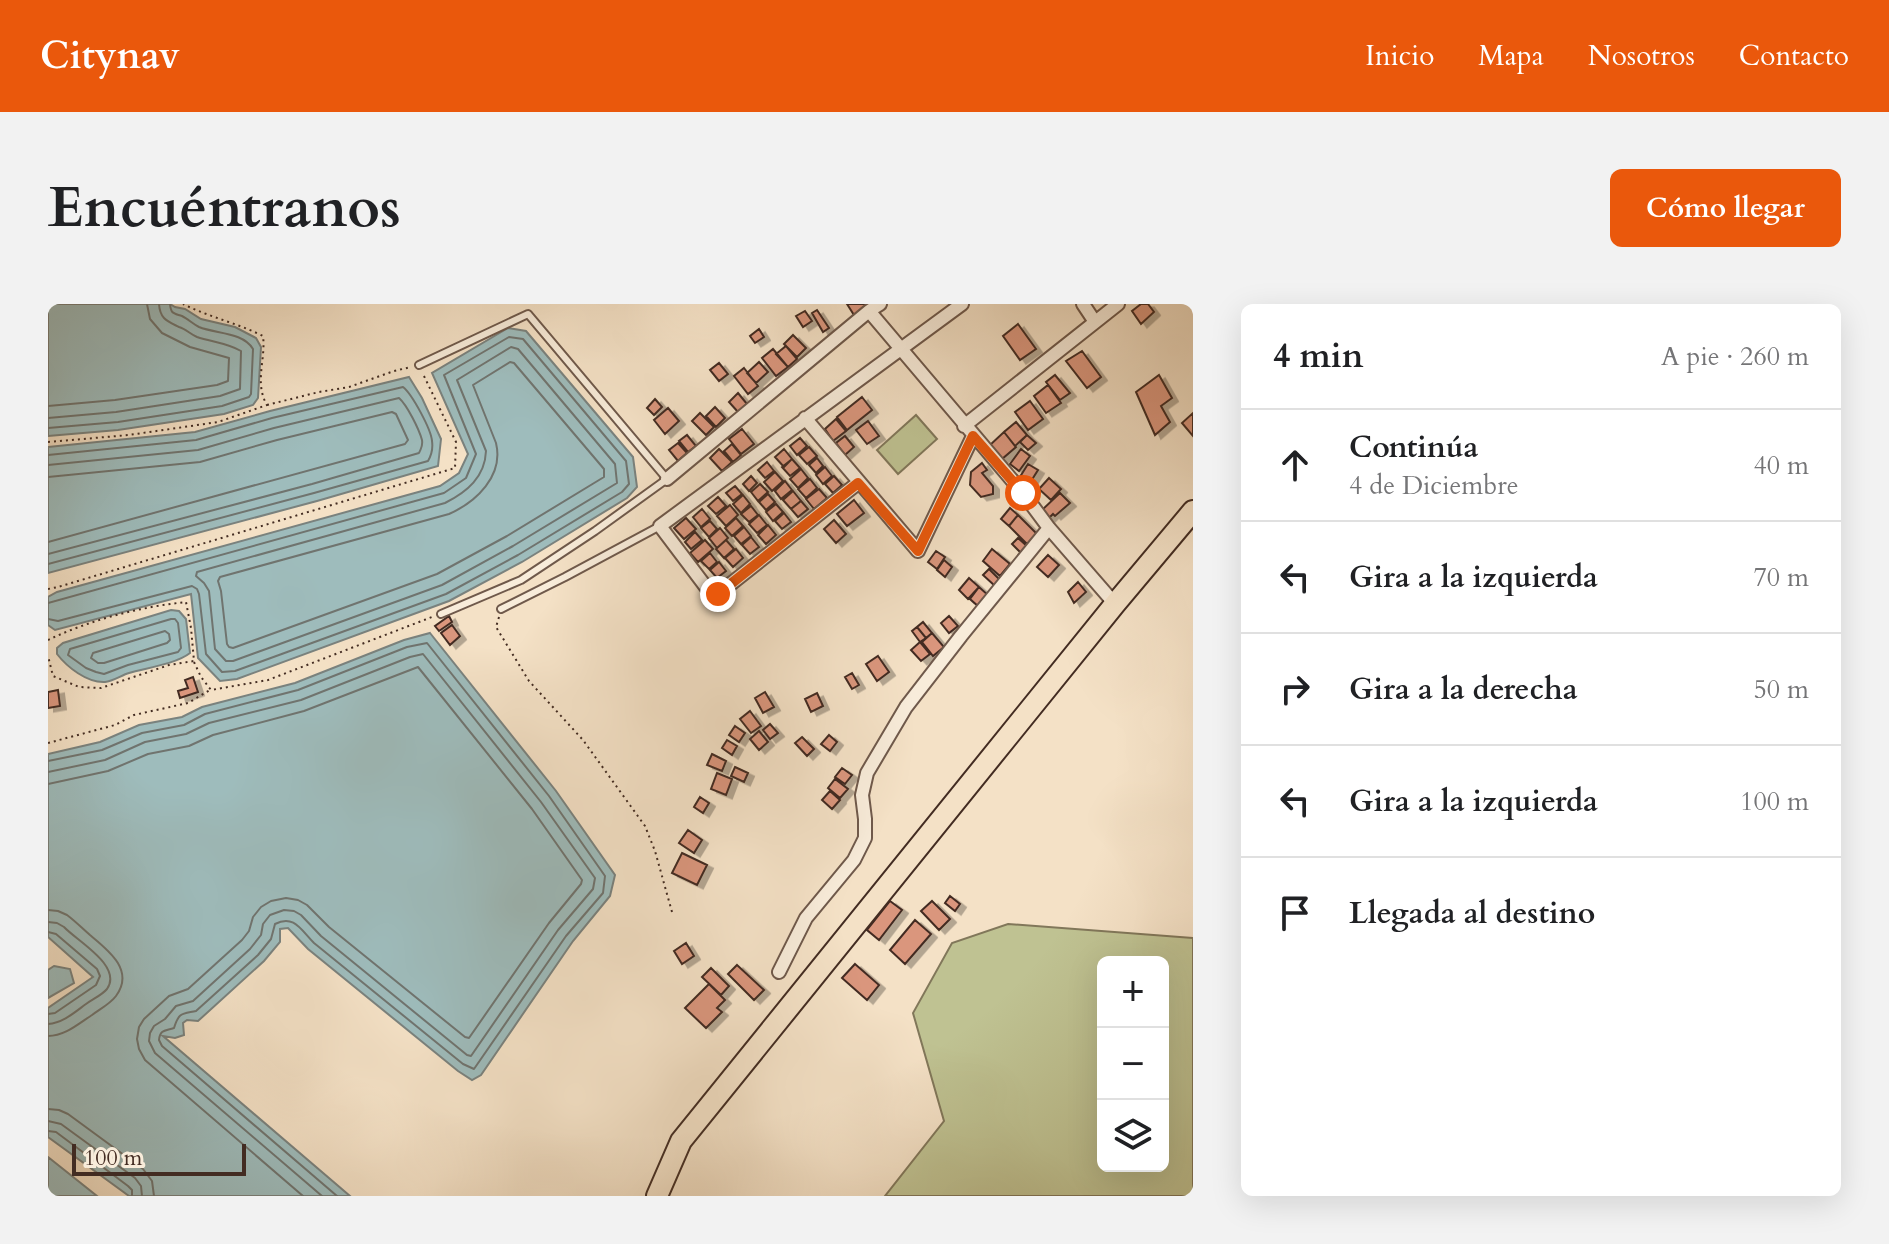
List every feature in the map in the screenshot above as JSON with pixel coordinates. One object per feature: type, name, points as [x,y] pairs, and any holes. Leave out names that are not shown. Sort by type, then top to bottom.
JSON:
[{"type":"main road","points":[[657,1196],[681,1141],[1193,511]]},
{"type":"street","points":[[858,483],[718,594],[709,591],[660,526],[962,304]]},
{"type":"street","points":[[1083,304],[1095,322]]},
{"type":"street","points":[[805,418],[918,551],[969,431],[1118,304]]},
{"type":"street","points":[[667,479],[874,308],[901,350],[1115,604]]},
{"type":"street","points":[[779,972],[806,918],[854,860],[865,838],[862,795],[867,773],[906,707],[1049,528]]},
{"type":"lane","points":[[419,365],[528,314],[667,479],[521,580],[441,614]]},
{"type":"lane","points":[[501,609],[660,526]]},
{"type":"path","points":[[183,304],[263,336],[262,396],[267,405]]},
{"type":"path","points":[[48,442],[129,435],[218,422],[267,405],[349,387],[419,365],[456,442],[455,468],[48,589]]},
{"type":"path","points":[[48,640],[120,614],[186,602],[194,661],[211,690]]},
{"type":"path","points":[[501,609],[496,627],[529,681],[583,740],[645,826],[672,912]]},
{"type":"path","points":[[48,743],[115,725],[134,715],[188,703],[211,690],[268,680],[441,614]]},
{"type":"path","points":[[48,656],[53,676],[79,687],[101,688],[169,665],[194,661]]},
{"type":"green space","points":[[916,415],[937,439],[898,474],[877,450]]},
{"type":"green space","points":[[1008,924],[1193,938],[1193,1196],[885,1196],[944,1121],[913,1013],[952,943]]},
{"type":"water","points":[[48,304],[170,304],[201,319],[235,327],[256,338],[261,347],[258,398],[253,405],[224,414],[118,430],[48,436]]},
{"type":"water","points":[[508,328],[526,331],[633,457],[637,487],[627,498],[522,562],[449,601],[237,679],[220,681],[198,658],[191,594],[55,630],[48,625],[48,597],[57,592],[440,486],[459,473],[468,454],[432,373]]},
{"type":"water","points":[[409,377],[441,439],[438,466],[48,573],[48,447],[195,432]]},
{"type":"water","points":[[171,610],[179,611],[186,619],[190,653],[177,660],[98,682],[78,673],[57,654],[57,648],[63,643]]},
{"type":"water","points":[[430,633],[556,791],[615,875],[610,896],[573,941],[481,1075],[472,1080],[308,949],[288,928],[280,929],[280,942],[264,961],[198,1021],[187,1020],[183,1023],[184,1035],[175,1038],[163,1036],[350,1196],[129,1196],[48,1137],[48,1008],[93,977],[48,937],[48,754],[100,742],[139,725],[182,717],[202,707],[295,683],[404,640]]},
{"type":"water","points":[[54,966],[70,969],[74,983],[48,998],[48,970]]},
{"type":"water","points":[[48,1157],[97,1196],[48,1196]]},
{"type":"building","points":[[847,304],[870,304],[854,315]]},
{"type":"building","points":[[1141,304],[1148,304],[1154,312],[1141,324],[1132,311]]},
{"type":"building","points":[[817,310],[829,328],[823,332],[812,313]]},
{"type":"building","points":[[805,311],[812,321],[803,327],[796,316]]},
{"type":"building","points":[[1018,324],[1036,349],[1020,360],[1003,336]]},
{"type":"building","points":[[759,329],[764,337],[755,343],[750,336]]},
{"type":"building","points":[[793,335],[806,348],[797,357],[784,344]]},
{"type":"building","points":[[786,346],[797,359],[788,367],[776,354]]},
{"type":"building","points":[[773,349],[788,367],[776,376],[762,358]]},
{"type":"building","points":[[1082,351],[1101,377],[1087,388],[1066,361]]},
{"type":"building","points":[[759,362],[768,372],[756,383],[747,373]]},
{"type":"building","points":[[719,363],[728,374],[719,381],[710,370]]},
{"type":"building","points":[[744,368],[758,386],[748,394],[734,376]]},
{"type":"building","points":[[1055,375],[1070,393],[1060,400],[1046,382]]},
{"type":"building","points":[[1159,375],[1172,398],[1161,406],[1170,422],[1155,435],[1136,392]]},
{"type":"building","points":[[1048,385],[1061,403],[1046,413],[1034,396]]},
{"type":"building","points":[[738,393],[747,404],[738,412],[729,402]]},
{"type":"building","points":[[862,397],[872,410],[847,430],[837,417]]},
{"type":"building","points":[[655,399],[662,407],[654,415],[647,408]]},
{"type":"building","points":[[1030,401],[1043,419],[1028,430],[1015,412]]},
{"type":"building","points":[[715,407],[725,418],[716,427],[706,416]]},
{"type":"building","points":[[668,408],[679,421],[665,434],[654,420]]},
{"type":"building","points":[[700,413],[714,427],[706,435],[692,421]]},
{"type":"building","points":[[1193,413],[1193,436],[1182,423]]},
{"type":"building","points":[[836,419],[846,431],[833,441],[825,429]]},
{"type":"building","points":[[868,421],[879,436],[867,444],[856,430]]},
{"type":"building","points":[[1016,422],[1027,435],[1015,446],[1004,432]]},
{"type":"building","points":[[742,429],[754,444],[741,454],[729,439]]},
{"type":"building","points":[[1004,432],[1016,447],[1002,459],[990,445]]},
{"type":"building","points":[[687,435],[696,446],[688,452],[679,441]]},
{"type":"building","points":[[1027,435],[1036,443],[1028,450],[1020,442]]},
{"type":"building","points":[[845,436],[854,447],[845,455],[836,443]]},
{"type":"building","points":[[800,438],[807,446],[797,455],[790,446]]},
{"type":"building","points":[[678,443],[687,453],[678,461],[669,450]]},
{"type":"building","points":[[732,444],[741,455],[733,462],[724,451]]},
{"type":"building","points":[[809,447],[817,456],[807,464],[799,455]]},
{"type":"building","points":[[719,449],[732,462],[722,471],[710,458]]},
{"type":"building","points":[[784,449],[792,459],[784,467],[775,457]]},
{"type":"building","points":[[1021,449],[1030,456],[1019,471],[1010,464]]},
{"type":"building","points":[[817,458],[823,466],[816,473],[809,465]]},
{"type":"building","points":[[792,459],[800,468],[790,476],[782,467]]},
{"type":"building","points":[[767,462],[774,471],[765,478],[758,470]]},
{"type":"building","points":[[982,463],[987,470],[982,473],[993,486],[993,494],[981,497],[970,485],[971,472]]},
{"type":"building","points":[[1028,464],[1038,470],[1028,486],[1018,480]]},
{"type":"building","points":[[825,467],[832,476],[823,484],[816,475]]},
{"type":"building","points":[[801,469],[808,478],[798,488],[790,479]]},
{"type":"building","points":[[775,472],[783,481],[772,491],[764,482]]},
{"type":"building","points":[[751,476],[757,483],[749,491],[743,484]]},
{"type":"building","points":[[834,476],[842,485],[833,493],[825,484]]},
{"type":"building","points":[[1049,478],[1061,489],[1051,500],[1039,489]]},
{"type":"building","points":[[810,479],[817,488],[806,498],[798,489]]},
{"type":"building","points":[[785,481],[792,490],[781,499],[775,491]]},
{"type":"building","points":[[760,484],[768,492],[758,501],[751,492]]},
{"type":"building","points":[[735,486],[742,494],[733,501],[726,493]]},
{"type":"building","points":[[819,489],[827,498],[814,509],[806,499]]},
{"type":"building","points":[[793,491],[801,501],[791,509],[783,500]]},
{"type":"building","points":[[1060,493],[1070,503],[1049,518],[1042,510]]},
{"type":"building","points":[[768,494],[775,502],[766,510],[759,502]]},
{"type":"building","points":[[743,495],[750,504],[741,513],[733,504]]},
{"type":"building","points":[[718,497],[726,506],[716,514],[708,506]]},
{"type":"building","points":[[854,500],[864,513],[847,526],[837,514]]},
{"type":"building","points":[[801,501],[808,509],[798,517],[791,509]]},
{"type":"building","points":[[776,504],[783,512],[773,521],[766,512]]},
{"type":"building","points":[[730,505],[738,515],[726,526],[717,516]]},
{"type":"building","points":[[751,506],[758,515],[749,522],[741,514]]},
{"type":"building","points":[[1010,508],[1018,515],[1009,526],[1001,519]]},
{"type":"building","points":[[702,509],[710,519],[701,527],[693,517]]},
{"type":"building","points":[[784,513],[791,522],[782,529],[775,521]]},
{"type":"building","points":[[759,515],[767,525],[757,533],[749,524]]},
{"type":"building","points":[[1018,515],[1037,534],[1027,544],[1009,526]]},
{"type":"building","points":[[686,518],[696,529],[684,539],[674,528]]},
{"type":"building","points":[[736,518],[743,526],[732,536],[725,528]]},
{"type":"building","points":[[834,520],[846,534],[836,543],[824,529]]},
{"type":"building","points":[[710,521],[717,529],[709,537],[701,528]]},
{"type":"building","points":[[768,525],[776,535],[766,544],[758,535]]},
{"type":"building","points":[[744,527],[751,536],[741,544],[734,536]]},
{"type":"building","points":[[720,528],[728,538],[717,548],[709,538]]},
{"type":"building","points":[[695,532],[702,540],[691,549],[685,542]]},
{"type":"building","points":[[751,537],[759,547],[750,554],[742,545]]},
{"type":"building","points":[[1018,538],[1028,547],[1022,554],[1012,544]]},
{"type":"building","points":[[705,540],[713,549],[698,562],[690,553]]},
{"type":"building","points":[[726,540],[734,549],[724,558],[716,549]]},
{"type":"building","points":[[736,549],[743,558],[733,567],[725,558]]},
{"type":"building","points":[[992,549],[1010,564],[1000,576],[983,561]]},
{"type":"building","points":[[936,551],[945,557],[937,569],[928,562]]},
{"type":"building","points":[[710,553],[717,562],[709,569],[701,561]]},
{"type":"building","points":[[1048,555],[1059,565],[1048,577],[1037,567]]},
{"type":"building","points":[[944,560],[952,567],[945,577],[937,570]]},
{"type":"building","points":[[719,562],[726,571],[717,578],[710,570]]},
{"type":"building","points":[[989,569],[1000,580],[995,586],[983,575]]},
{"type":"building","points":[[969,578],[979,587],[968,599],[959,590]]},
{"type":"building","points":[[1078,582],[1086,592],[1074,603],[1068,592]]},
{"type":"building","points":[[979,587],[989,596],[979,607],[970,599]]},
{"type":"building","points":[[449,616],[452,622],[439,631],[435,626]]},
{"type":"building","points":[[949,616],[958,626],[949,633],[941,623]]},
{"type":"building","points":[[923,622],[932,633],[926,638],[917,627]]},
{"type":"building","points":[[452,625],[460,636],[450,645],[441,633]]},
{"type":"building","points":[[917,627],[926,638],[920,642],[912,631]]},
{"type":"building","points":[[932,633],[944,647],[933,656],[922,642]]},
{"type":"building","points":[[920,642],[930,654],[921,661],[911,650]]},
{"type":"building","points":[[878,656],[889,672],[877,681],[866,664]]},
{"type":"building","points":[[852,673],[859,685],[852,689],[845,677]]},
{"type":"building","points":[[193,677],[198,692],[180,698],[178,691],[188,688],[185,680]]},
{"type":"building","points":[[58,690],[60,706],[48,708],[48,692]]},
{"type":"building","points":[[765,692],[774,707],[763,713],[755,698]]},
{"type":"building","points":[[817,693],[823,706],[811,712],[805,699]]},
{"type":"building","points":[[750,711],[761,726],[751,733],[740,719]]},
{"type":"building","points":[[770,724],[778,733],[770,739],[763,730]]},
{"type":"building","points":[[735,726],[745,733],[739,742],[729,735]]},
{"type":"building","points":[[759,731],[768,742],[759,750],[750,739]]},
{"type":"building","points":[[829,735],[837,742],[830,751],[821,744]]},
{"type":"building","points":[[802,737],[814,749],[807,756],[795,743]]},
{"type":"building","points":[[727,740],[737,746],[732,755],[722,748]]},
{"type":"building","points":[[712,754],[726,761],[722,771],[707,765]]},
{"type":"building","points":[[735,767],[748,773],[744,782],[731,776]]},
{"type":"building","points":[[842,768],[852,775],[845,784],[835,777]]},
{"type":"building","points":[[717,773],[732,779],[726,795],[711,789]]},
{"type":"building","points":[[835,779],[848,789],[840,798],[828,788]]},
{"type":"building","points":[[830,791],[840,800],[832,809],[822,800]]},
{"type":"building","points":[[700,797],[709,803],[703,813],[694,807]]},
{"type":"building","points":[[688,830],[702,840],[694,853],[679,843]]},
{"type":"building","points":[[682,853],[707,865],[697,885],[672,873]]},
{"type":"building","points":[[950,896],[960,904],[955,911],[945,903]]},
{"type":"building","points":[[890,901],[902,910],[879,940],[867,930]]},
{"type":"building","points":[[932,901],[950,919],[939,930],[921,911]]},
{"type":"building","points":[[915,920],[931,934],[905,964],[890,950]]},
{"type":"building","points":[[686,943],[694,956],[682,964],[674,951]]},
{"type":"building","points":[[855,964],[879,985],[867,1000],[842,978]]},
{"type":"building","points":[[737,965],[764,990],[754,1000],[728,974]]},
{"type":"building","points":[[711,968],[729,986],[721,995],[702,977]]},
{"type":"building","points":[[709,984],[725,1000],[717,1008],[722,1012],[706,1028],[685,1008]]},
{"type":"route","points":[[718,594],[858,483],[918,551],[973,436],[1023,493]]}]
